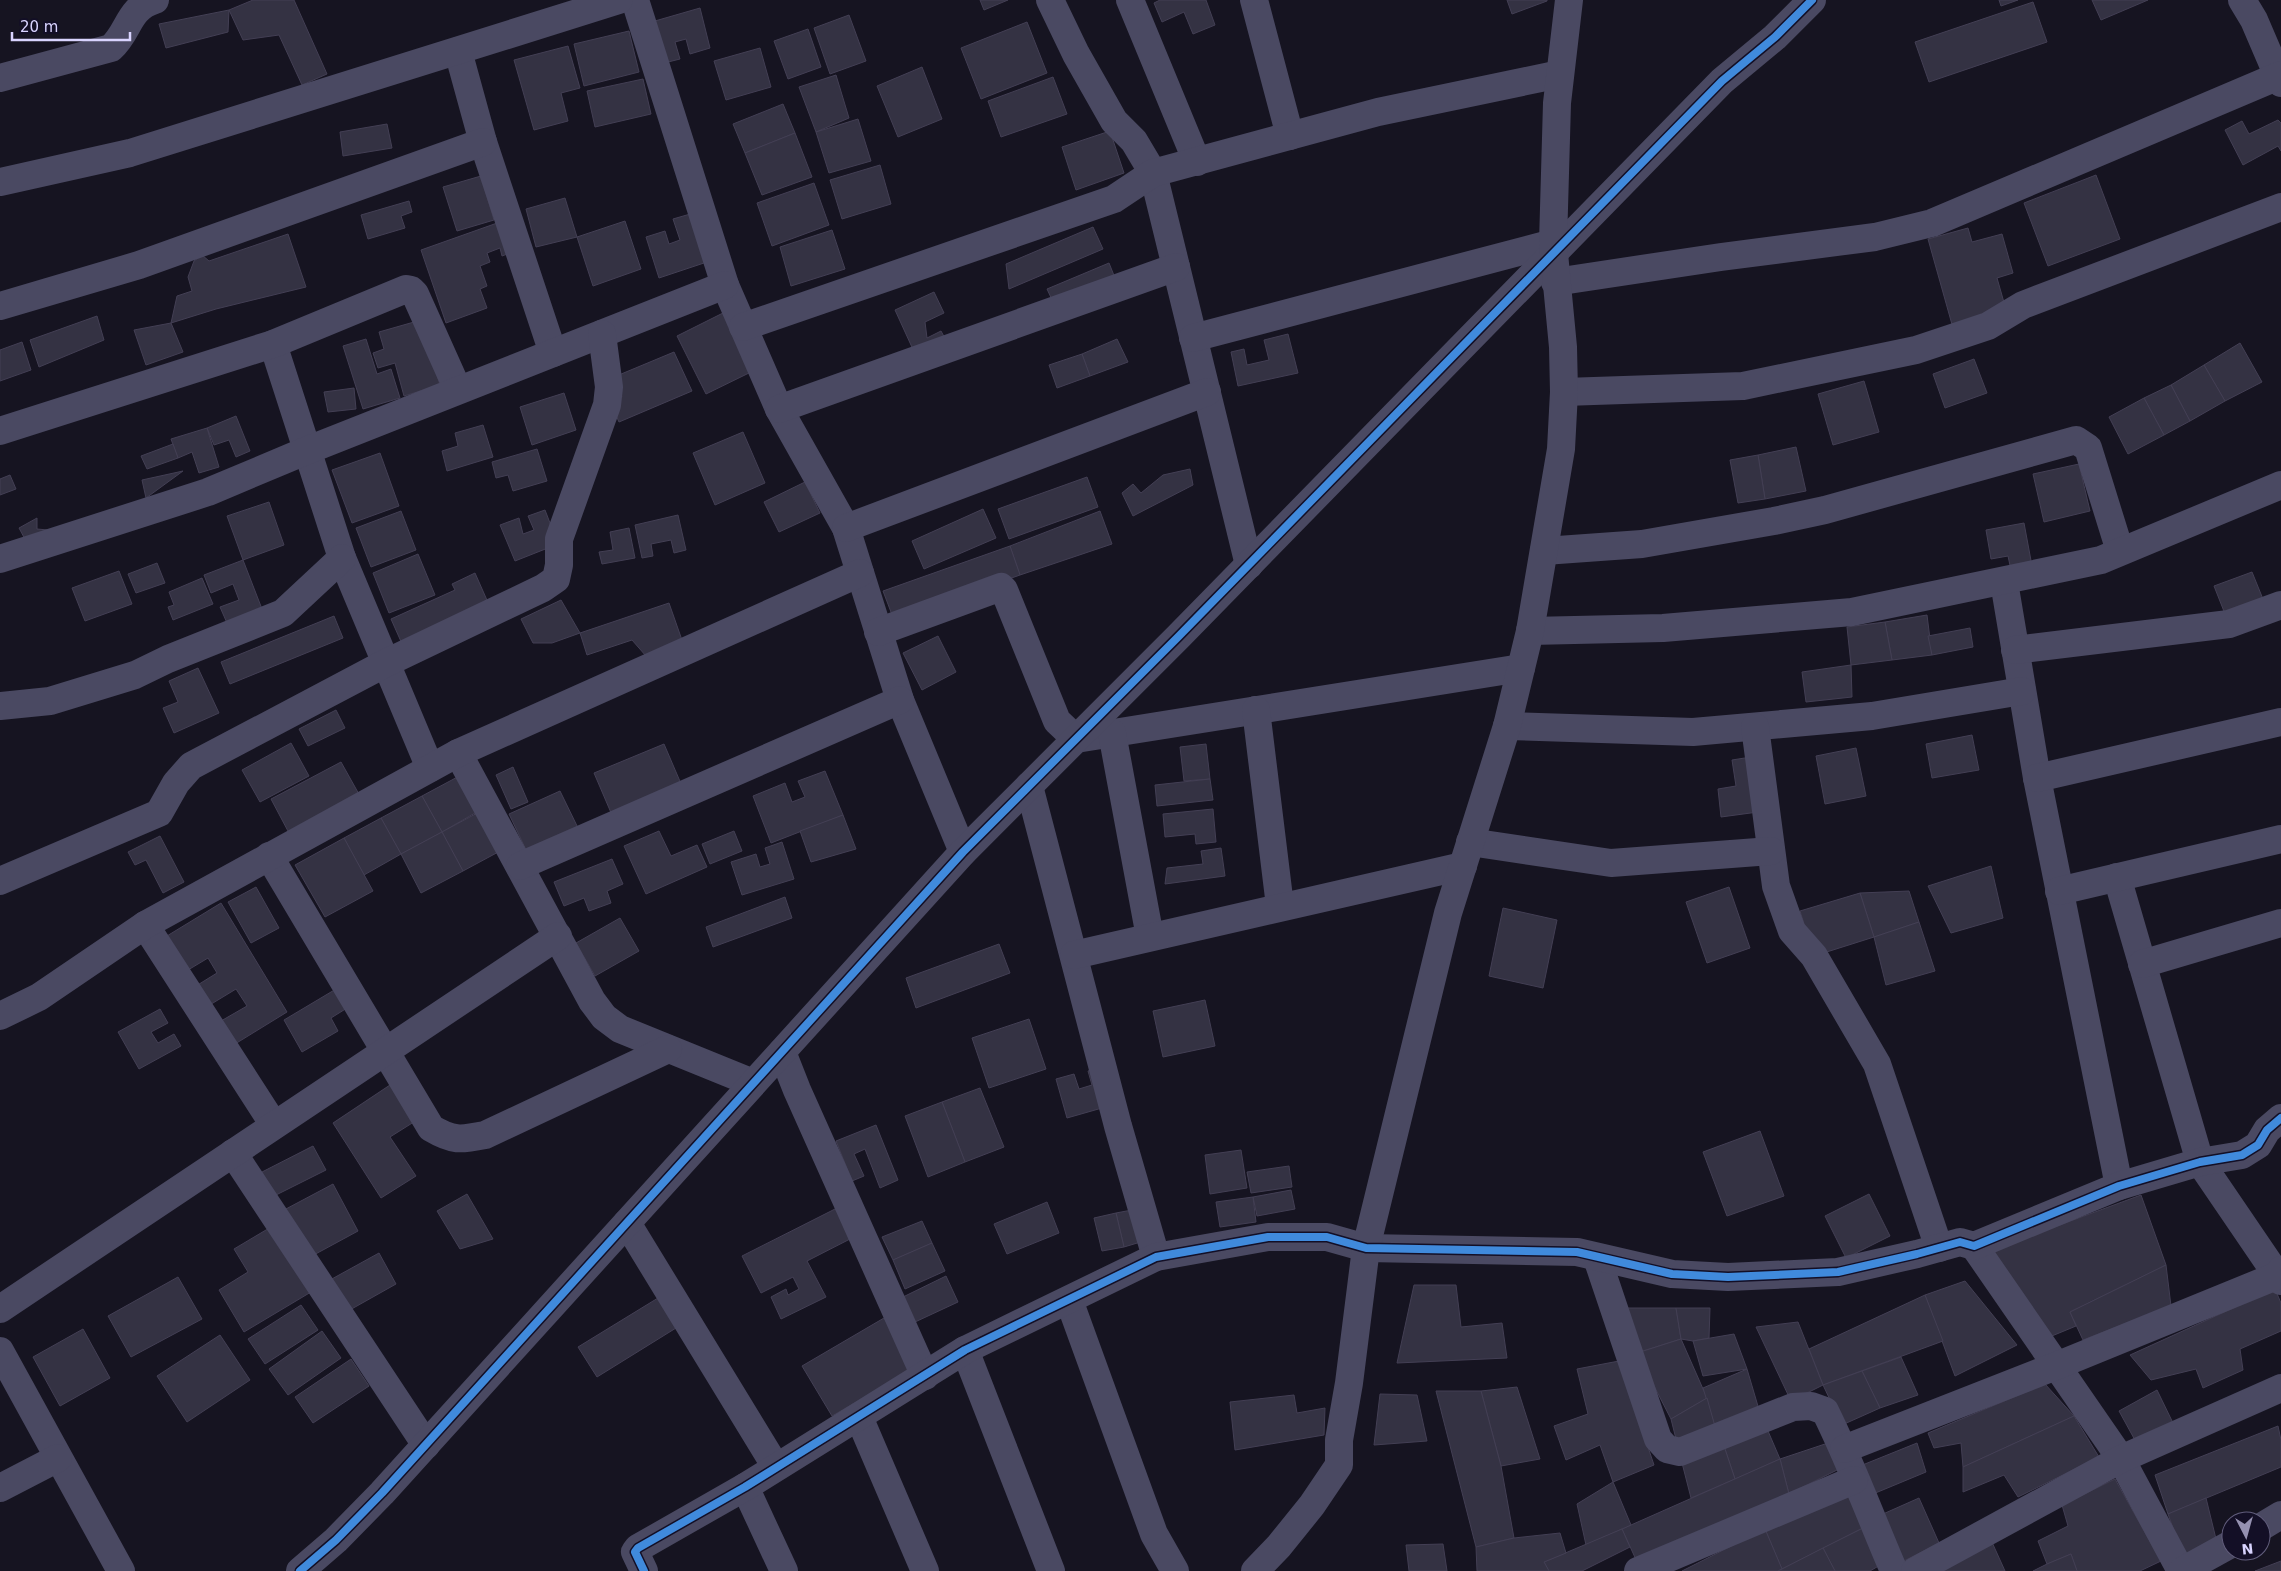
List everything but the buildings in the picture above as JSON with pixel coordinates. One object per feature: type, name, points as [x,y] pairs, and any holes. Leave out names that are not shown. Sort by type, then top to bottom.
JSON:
[{"type":"street","points":[[0,78],[111,48],[117,42],[135,11],[143,4],[155,0]]},
{"type":"street","points":[[0,182],[130,152],[458,50],[572,7],[618,0]]},
{"type":"street","points":[[635,0],[725,285],[779,409],[846,528],[900,700],[963,852]]},
{"type":"street","points":[[1050,0],[1076,54],[1114,121],[1134,141],[1154,174],[1249,565]]},
{"type":"street","points":[[1130,0],[1198,162]]},
{"type":"street","points":[[1255,1571],[1306,1512],[1339,1465],[1339,1440],[1349,1383],[1366,1248],[1448,913],[1507,726],[1530,631],[1561,449],[1564,392],[1563,347],[1553,249],[1560,74],[1570,0]]},
{"type":"street","points":[[300,1571],[336,1540],[426,1444],[963,852],[1249,565],[1553,249],[1722,81],[1775,37],[1812,0]]},
{"type":"street","points":[[1556,282],[1721,257],[1875,237],[1932,223],[2280,78],[2254,20],[2242,0]]},
{"type":"street","points":[[1258,1],[1290,136]]},
{"type":"street","points":[[458,50],[483,142],[553,353]]},
{"type":"street","points":[[743,327],[1114,199],[1154,174],[1378,112],[1560,74]]},
{"type":"street","points":[[0,306],[139,265],[483,142]]},
{"type":"street","points":[[1564,392],[1743,386],[1916,350],[1988,326],[2023,305],[2281,207]]},
{"type":"street","points":[[1193,338],[1553,249]]},
{"type":"street","points":[[779,409],[1176,268]]},
{"type":"street","points":[[0,559],[208,492],[308,450],[725,285]]},
{"type":"street","points":[[0,431],[273,344],[406,289],[411,290],[458,390]]},
{"type":"street","points":[[0,881],[159,813],[176,783],[191,766],[386,663],[543,588],[556,578],[559,565],[559,540],[606,405],[609,387],[602,334]]},
{"type":"street","points":[[273,344],[342,558],[430,768]]},
{"type":"street","points":[[846,528],[1207,392]]},
{"type":"street","points":[[1544,551],[1642,544],[1816,512],[2076,440],[2088,448],[2120,551]]},
{"type":"street","points":[[1530,631],[1654,628],[1852,612],[2004,582],[2100,560],[2120,551],[2279,494]]},
{"type":"street","points":[[0,706],[50,700],[135,675],[168,659],[283,613],[342,558]]},
{"type":"street","points":[[0,1016],[39,997],[145,925],[458,753],[860,574]]},
{"type":"street","points":[[2004,582],[2037,778],[2118,1186]]},
{"type":"street","points":[[878,632],[1001,588],[1004,590],[1057,720],[1076,739]]},
{"type":"street","points":[[2015,650],[2229,624],[2281,605]]},
{"type":"street","points":[[1076,739],[1521,668]]},
{"type":"street","points":[[1507,726],[1666,733],[1872,716],[2022,691]]},
{"type":"street","points":[[520,866],[900,700]]},
{"type":"street","points":[[1256,710],[1280,906]]},
{"type":"street","points":[[2037,778],[2281,722]]},
{"type":"street","points":[[1755,726],[1776,886],[1792,931],[1814,956],[1877,1064],[1939,1248]]},
{"type":"street","points":[[1112,733],[1150,937]]},
{"type":"street","points":[[458,753],[592,1001],[604,1017],[620,1029],[753,1083]]},
{"type":"street","points":[[1029,786],[1118,1126],[1156,1257]]},
{"type":"street","points":[[2059,891],[2281,839]]},
{"type":"street","points":[[1074,955],[1280,906],[1466,854],[1611,863],[1771,851]]},
{"type":"street","points":[[269,856],[431,1128],[448,1138],[466,1139],[485,1135],[668,1049]]},
{"type":"street","points":[[1844,1449],[2280,1275],[2200,1162],[2117,877]]},
{"type":"street","points":[[2142,964],[2281,923]]},
{"type":"street","points":[[145,925],[274,1125]]},
{"type":"street","points":[[0,1309],[558,936]]},
{"type":"street","points":[[782,1052],[804,1107],[925,1376]]},
{"type":"street","points":[[644,1571],[635,1552],[636,1550],[745,1487],[965,1350],[1156,1257],[1268,1237],[1327,1237],[1366,1248],[1577,1252],[1672,1274],[1728,1277],[1838,1272],[1960,1242],[1974,1246],[2118,1186],[2200,1162],[2242,1155],[2258,1145],[2267,1130],[2281,1118]]},
{"type":"street","points":[[233,1153],[426,1444]]},
{"type":"street","points":[[627,1223],[776,1467]]},
{"type":"street","points":[[1974,1246],[2121,1459],[2182,1571],[2221,1550]]},
{"type":"street","points":[[1597,1258],[1658,1439],[1667,1449],[1680,1452],[1793,1407],[1811,1406],[1825,1412],[1844,1449],[1854,1480],[1894,1571]]},
{"type":"street","points":[[1069,1300],[1154,1534],[1175,1571]]},
{"type":"street","points":[[965,1350],[1051,1571]]},
{"type":"street","points":[[0,1351],[121,1571]]},
{"type":"street","points":[[1915,1571],[2121,1459],[2281,1388]]},
{"type":"street","points":[[859,1417],[925,1571]]},
{"type":"street","points":[[0,1488],[58,1458]]},
{"type":"street","points":[[1638,1571],[1854,1480]]},
{"type":"street","points":[[745,1487],[784,1571]]},
{"type":"cycle path","points":[[300,1571],[336,1540],[382,1493],[963,852],[1178,637],[1722,81],[1775,37],[1812,0]]},
{"type":"cycle path","points":[[644,1571],[635,1552],[638,1548],[745,1487],[965,1350],[1156,1257],[1268,1237],[1327,1237],[1366,1248],[1577,1252],[1672,1274],[1728,1277],[1838,1272],[1960,1242],[1974,1246],[2119,1186],[2200,1162],[2242,1155],[2258,1145],[2267,1130],[2281,1118]]}]
